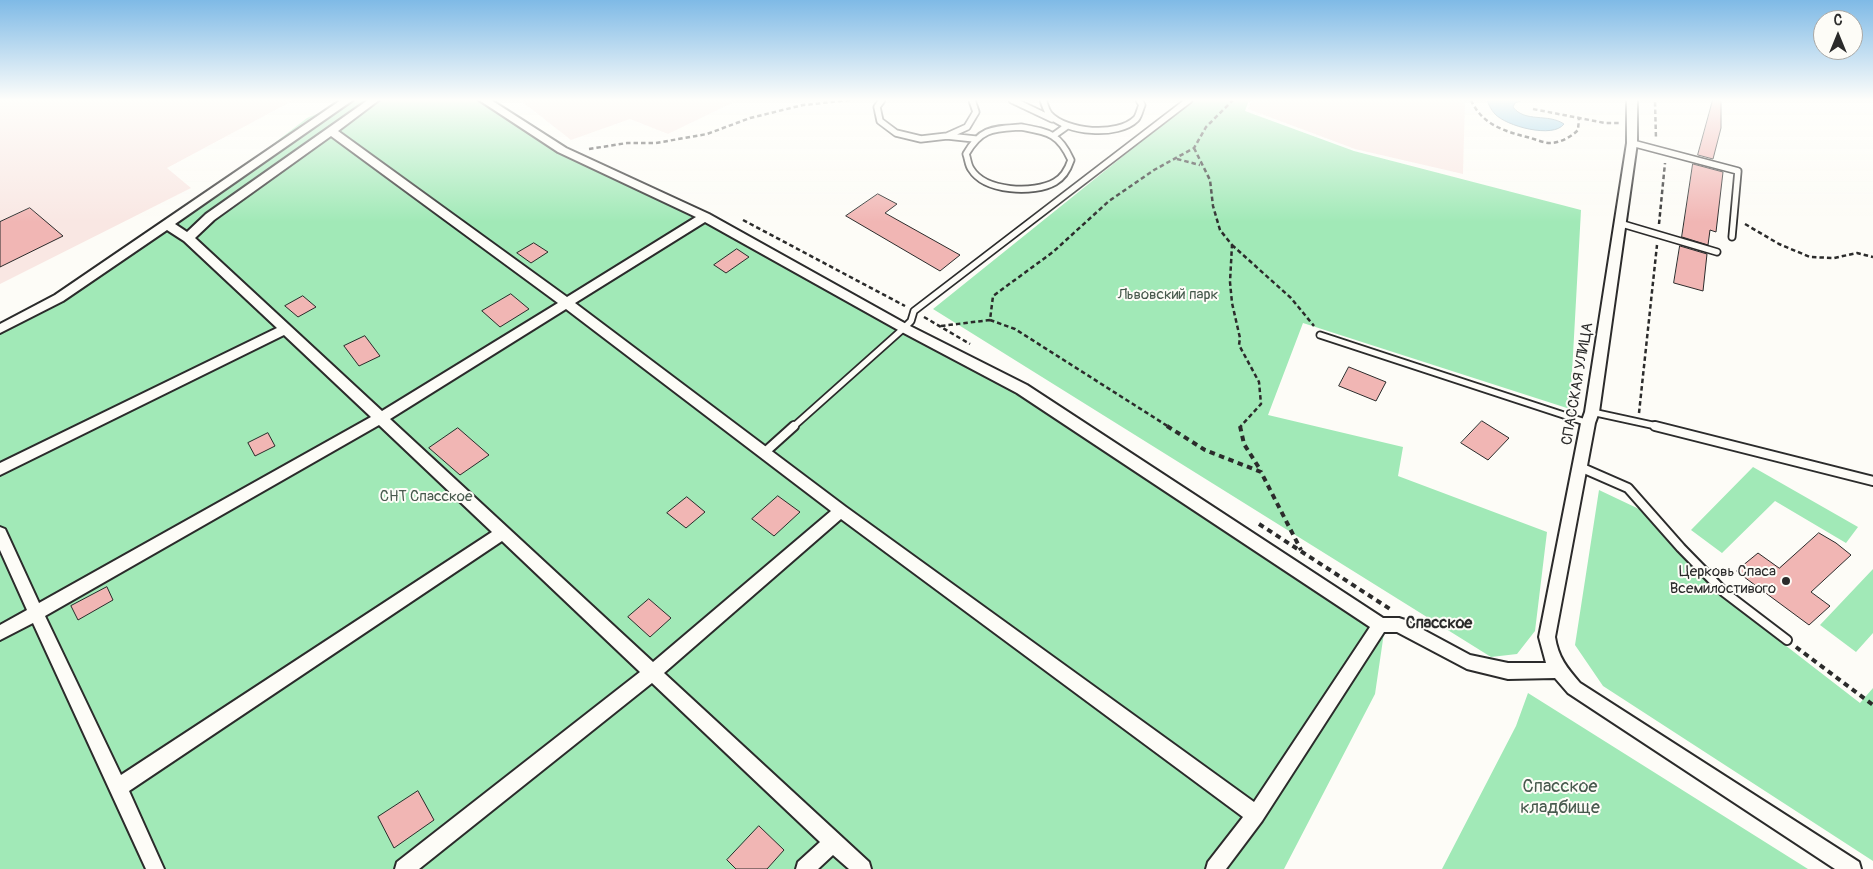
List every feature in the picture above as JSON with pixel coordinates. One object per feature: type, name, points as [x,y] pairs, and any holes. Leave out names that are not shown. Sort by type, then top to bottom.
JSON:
[{"type":"street","points":[[0,329],[59,298],[290,141]]},
{"type":"street","points":[[188,238],[210,217],[318,141]]},
{"type":"street","points":[[344,141],[565,302],[764,453],[1256,815]]},
{"type":"street","points":[[547,141],[562,150],[705,218],[904,328],[1022,389],[1380,625],[1399,625],[1467,662],[1508,670],[1557,670],[1574,688],[1852,869]]},
{"type":"street","name":"СПАССКАЯ УЛИЦА","points":[[1557,670],[1548,654],[1547,637],[1590,418],[1632,143]]},
{"type":"street","points":[[0,633],[381,418],[565,302],[705,218]]},
{"type":"street","points":[[168,225],[188,238],[284,330],[654,672],[862,869]]},
{"type":"street","points":[[0,469],[284,330]]},
{"type":"street","points":[[404,869],[654,672],[841,510]]},
{"type":"street","points":[[0,533],[35,613],[156,869]]},
{"type":"street","points":[[119,788],[503,533]]},
{"type":"street","points":[[1215,869],[1256,815],[1380,625]]},
{"type":"street","points":[[805,869],[833,842]]},
{"type":"lane","points":[[974,141],[966,154],[971,170],[989,184],[1016,190],[1043,187],[1063,176],[1071,160],[1064,144],[1059,141]]},
{"type":"lane","points":[[764,453],[904,328],[911,321],[914,311],[1135,141]]},
{"type":"lane","points":[[1632,143],[1738,171],[1732,237]]},
{"type":"lane","points":[[1619,223],[1717,252]]},
{"type":"lane","points":[[1320,335],[1590,418],[1638,422],[1692,434],[1873,481]]},
{"type":"lane","points":[[1580,467],[1628,488],[1681,548],[1724,592],[1787,640]]},
{"type":"path","points":[[586,149],[627,143],[656,144],[674,141]]},
{"type":"path","points":[[990,320],[993,296],[1053,252],[1109,201],[1154,170],[1194,148],[1198,141]]},
{"type":"path","points":[[1544,141],[1560,141]]},
{"type":"path","points":[[1656,141],[1656,149]]},
{"type":"path","points":[[1194,148],[1210,180],[1213,206],[1220,230],[1232,245],[1291,298],[1320,335]]},
{"type":"path","points":[[1638,422],[1666,152]]},
{"type":"path","points":[[1177,159],[1201,165]]},
{"type":"path","points":[[1734,217],[1779,244],[1810,257],[1834,258],[1857,253],[1873,257]]},
{"type":"path","points":[[1232,245],[1229,267],[1230,295],[1240,338],[1239,345],[1259,382],[1261,404],[1240,426],[1244,444],[1261,472],[1301,550]]},
{"type":"path","points":[[940,326],[990,320],[1015,329],[1205,450],[1261,472]]},
{"type":"path","points":[[1787,640],[1873,705]]},
{"type":"shaded area","points":[[0,141],[218,141],[167,168],[191,188],[0,284]]},
{"type":"shaded area","points":[[1332,141],[1464,141],[1463,174],[1355,149]]},
{"type":"green space","name":"СНТ Спасское","points":[[278,141],[551,141],[647,194],[875,307],[1023,385],[1386,619],[1375,694],[1284,869],[0,869],[0,330],[168,225]]},
{"type":"green space","name":"Львовский парк","points":[[1143,141],[1326,141],[1354,151],[1581,210],[1570,409],[1303,323],[1268,415],[1403,447],[1398,476],[1547,532],[1535,631],[1517,654],[1491,657],[933,309]]},
{"type":"green space","points":[[1753,467],[1858,527],[1846,543],[1775,501],[1722,553],[1691,530]]},
{"type":"green space","points":[[1599,490],[1639,509],[1728,601],[1860,703],[1873,688],[1873,861],[1603,686],[1575,645]]},
{"type":"green space","points":[[1873,569],[1873,633],[1856,652],[1820,625]]},
{"type":"green space","name":"Спасское кладбище","points":[[1528,693],[1808,869],[1442,869],[1516,726]]},
{"type":"building","points":[[1702,141],[1718,141],[1713,159],[1698,155]]},
{"type":"building","points":[[1693,164],[1723,172],[1716,232],[1710,230],[1708,245],[1682,237]]},
{"type":"building","points":[[878,194],[897,204],[885,213],[960,255],[940,271],[846,216]]},
{"type":"building","points":[[30,208],[63,236],[0,267],[0,222]]},
{"type":"building","points":[[534,243],[548,252],[531,263],[517,253]]},
{"type":"building","points":[[1680,246],[1707,254],[1703,291],[1674,283]]},
{"type":"building","points":[[737,249],[749,257],[726,273],[714,265]]},
{"type":"building","points":[[511,294],[529,309],[500,327],[482,311]]},
{"type":"building","points":[[303,296],[316,307],[298,317],[285,306]]},
{"type":"building","points":[[365,336],[380,356],[359,366],[344,346]]},
{"type":"building","points":[[1349,367],[1386,382],[1376,401],[1339,386]]},
{"type":"building","points":[[1482,421],[1509,438],[1488,460],[1461,443]]},
{"type":"building","points":[[458,428],[489,455],[460,475],[429,448]]},
{"type":"building","points":[[268,433],[275,446],[255,456],[248,443]]},
{"type":"building","points":[[778,496],[800,512],[774,536],[752,519]]},
{"type":"building","points":[[687,497],[705,512],[686,528],[667,513]]},
{"type":"building","name":"Церковь Спаса Всемилостивого","points":[[1819,533],[1851,555],[1811,592],[1830,606],[1809,625],[1736,571],[1758,553],[1779,568]]},
{"type":"building","points":[[107,587],[113,600],[78,620],[71,606]]},
{"type":"building","points":[[649,599],[671,618],[650,637],[628,617]]},
{"type":"building","points":[[418,791],[434,820],[394,848],[378,817]]},
{"type":"building","points":[[759,826],[784,850],[767,869],[736,869],[727,860]]},
{"type":"place","name":"Церковь Спаса Всемилостивого","points":[[1786,581]]},
{"type":"district","name":"Спасское","points":[[1439,624]]}]
